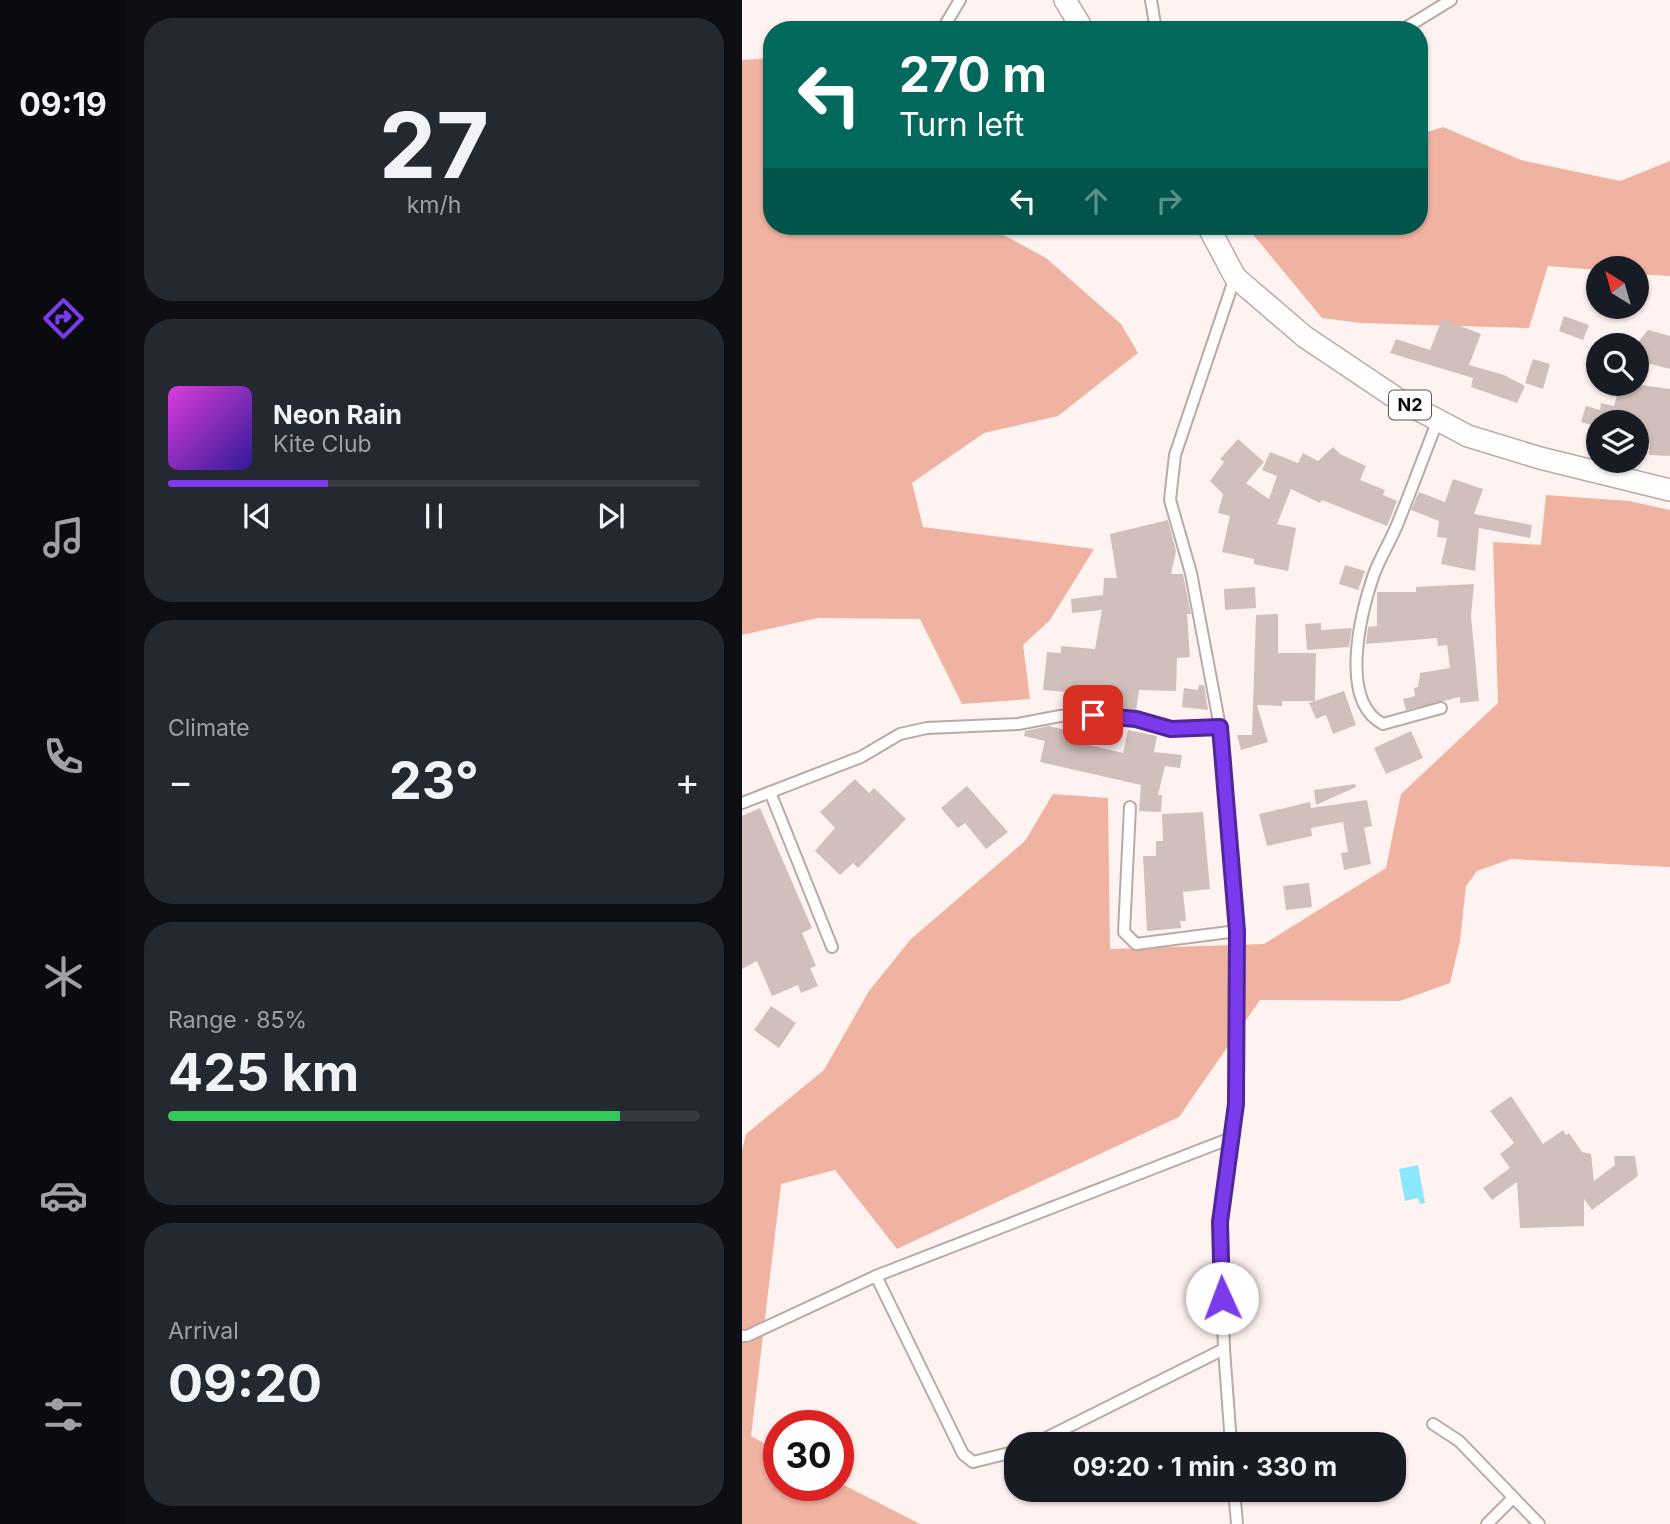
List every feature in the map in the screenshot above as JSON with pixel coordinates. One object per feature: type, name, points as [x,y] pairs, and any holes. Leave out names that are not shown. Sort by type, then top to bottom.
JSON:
[{"type":"highway","points":[[1065,0],[1078,21]]},
{"type":"highway","name":"N2","points":[[1213,235],[1234,277],[1344,366],[1438,420],[1468,436],[1670,491]]},
{"type":"street","points":[[948,21],[960,0]]},
{"type":"street","points":[[1151,0],[1154,21]]},
{"type":"street","points":[[1417,21],[1451,0]]},
{"type":"street","points":[[1230,1432],[1224,1349],[1220,1222],[1236,1104],[1237,931],[1220,727],[1191,573],[1170,500],[1175,455],[1234,277]]},
{"type":"street","points":[[1438,420],[1375,573],[1361,620],[1357,655],[1359,691],[1372,718],[1383,724],[1441,708]]},
{"type":"street","points":[[742,803],[861,757],[900,734],[928,729],[1018,724],[1060,716],[1093,715],[1136,719],[1171,729],[1220,727]]},
{"type":"street","points":[[770,792],[832,947]]},
{"type":"street","points":[[1130,807],[1124,932],[1128,939],[1136,944],[1237,931]]},
{"type":"street","points":[[742,1336],[876,1276],[1231,1138]]},
{"type":"street","points":[[876,1276],[964,1454],[973,1462],[1004,1454]]},
{"type":"street","points":[[1058,1432],[1224,1349]]},
{"type":"street","points":[[1433,1424],[1459,1441],[1539,1524]]},
{"type":"street","points":[[1487,1524],[1513,1498]]},
{"type":"street","points":[[1235,1502],[1237,1524]]},
{"type":"shaded area","points":[[763,59],[763,235],[1004,235],[1046,258],[1121,324],[1138,353],[1058,416],[984,433],[912,483],[923,527],[1094,549],[1050,620],[1023,645],[1030,699],[962,704],[920,619],[818,618],[742,635],[742,60]]},
{"type":"shaded area","points":[[1443,127],[1521,160],[1620,181],[1670,161],[1670,276],[1649,275],[1649,256],[1586,256],[1586,269],[1548,266],[1529,328],[1361,323],[1322,318],[1253,235],[1428,235],[1428,132]]},
{"type":"shaded area","points":[[1546,495],[1629,501],[1670,510],[1670,867],[1511,859],[1477,871],[1466,886],[1460,941],[1450,983],[1400,1001],[1260,1000],[1179,1117],[897,1249],[835,1170],[781,1184],[751,1436],[763,1442],[763,1501],[854,1501],[854,1490],[920,1524],[742,1524],[742,1150],[746,1134],[824,1070],[869,991],[911,939],[1025,841],[1053,794],[1108,798],[1110,949],[1264,944],[1386,868],[1401,794],[1498,703],[1493,542],[1541,545]]},
{"type":"water","points":[[1418,1165],[1425,1203],[1420,1204],[1418,1198],[1405,1201],[1399,1169]]},
{"type":"building","points":[[1564,316],[1589,325],[1583,340],[1559,331]]},
{"type":"building","points":[[1442,319],[1481,334],[1469,365],[1504,375],[1525,386],[1517,403],[1471,387],[1473,378],[1390,353],[1396,339],[1430,350]]},
{"type":"building","points":[[1648,330],[1670,336],[1670,369],[1649,364],[1649,333],[1646,333]]},
{"type":"building","points":[[1533,359],[1550,364],[1543,389],[1525,383]]},
{"type":"building","points":[[1649,386],[1670,389],[1670,456],[1649,455],[1649,410],[1600,410],[1601,403],[1614,406],[1617,396],[1649,396]]},
{"type":"building","points":[[1586,406],[1600,410],[1586,410],[1586,423],[1581,422]]},
{"type":"building","points":[[1238,439],[1264,462],[1246,483],[1269,499],[1277,476],[1262,470],[1270,452],[1298,463],[1303,453],[1318,461],[1333,447],[1340,454],[1366,466],[1360,480],[1385,490],[1383,495],[1397,501],[1387,526],[1322,500],[1320,503],[1291,489],[1277,524],[1296,528],[1288,571],[1254,564],[1254,559],[1222,552],[1230,516],[1218,513],[1223,494],[1210,481],[1224,462],[1220,459]]},
{"type":"building","points":[[1453,479],[1483,489],[1474,514],[1532,525],[1530,538],[1479,528],[1475,571],[1441,564],[1447,538],[1437,537],[1439,521],[1411,510],[1419,492],[1445,502]]},
{"type":"building","points":[[1168,520],[1176,551],[1171,574],[1183,574],[1191,614],[1187,614],[1190,657],[1177,658],[1176,691],[1139,690],[1136,711],[1096,706],[1066,708],[1067,692],[1043,690],[1047,652],[1061,653],[1061,646],[1095,649],[1102,610],[1072,613],[1071,599],[1103,595],[1104,578],[1117,578],[1110,534]]},
{"type":"building","points":[[1345,565],[1365,571],[1358,590],[1339,584]]},
{"type":"building","points":[[1474,584],[1471,616],[1479,701],[1460,703],[1460,697],[1406,710],[1403,699],[1415,696],[1414,688],[1418,687],[1420,673],[1450,668],[1447,645],[1438,646],[1437,638],[1366,644],[1368,627],[1377,626],[1377,592],[1416,592],[1416,587]]},
{"type":"building","points":[[1255,587],[1256,608],[1225,610],[1224,589]]},
{"type":"building","points":[[1278,614],[1278,653],[1316,653],[1315,701],[1344,691],[1356,725],[1333,734],[1326,715],[1316,719],[1309,703],[1314,701],[1282,701],[1282,706],[1257,705],[1268,742],[1241,750],[1237,735],[1252,735],[1256,615]]},
{"type":"building","points":[[1321,623],[1321,630],[1352,628],[1349,647],[1307,650],[1305,624]]},
{"type":"building","points":[[1199,685],[1204,685],[1208,710],[1182,707],[1184,688],[1198,690]]},
{"type":"building","points":[[1079,723],[1077,733],[1090,736],[1088,745],[1123,753],[1128,730],[1157,736],[1154,752],[1182,755],[1180,768],[1165,766],[1158,795],[1162,795],[1161,812],[1139,811],[1141,785],[1040,762],[1045,741],[1024,736],[1025,731],[1049,726],[1065,730],[1065,724]]},
{"type":"building","points":[[1411,731],[1423,758],[1386,774],[1374,748]]},
{"type":"building","points":[[855,779],[869,793],[874,788],[906,819],[858,868],[853,863],[840,875],[815,851],[835,828],[820,812]]},
{"type":"building","points":[[1355,784],[1356,787],[1316,805],[1314,790]]},
{"type":"building","points":[[967,786],[1008,832],[986,849],[965,823],[958,828],[941,808]]},
{"type":"building","points":[[1367,800],[1372,826],[1364,828],[1371,864],[1344,870],[1341,853],[1348,852],[1343,822],[1311,828],[1312,836],[1267,846],[1259,814],[1310,802],[1311,808]]},
{"type":"building","points":[[760,808],[812,928],[802,933],[816,966],[810,968],[818,986],[801,993],[798,985],[772,996],[757,961],[742,969],[742,816]]},
{"type":"building","points":[[1203,812],[1210,889],[1183,892],[1186,921],[1180,921],[1181,928],[1147,931],[1143,856],[1156,856],[1156,841],[1163,841],[1162,814]]},
{"type":"building","points":[[1309,883],[1312,907],[1286,910],[1283,886]]},
{"type":"building","points":[[771,1006],[796,1023],[779,1048],[754,1030]]},
{"type":"building","points":[[1511,1096],[1543,1144],[1563,1130],[1566,1135],[1569,1133],[1582,1152],[1591,1154],[1594,1181],[1615,1165],[1614,1156],[1635,1156],[1638,1176],[1592,1210],[1584,1199],[1584,1226],[1520,1228],[1517,1182],[1492,1200],[1483,1188],[1510,1168],[1500,1154],[1514,1143],[1490,1111]]},
{"type":"route","points":[[1093,715],[1136,719],[1171,729],[1220,727],[1237,931],[1236,1104],[1220,1222],[1222,1298]]}]
